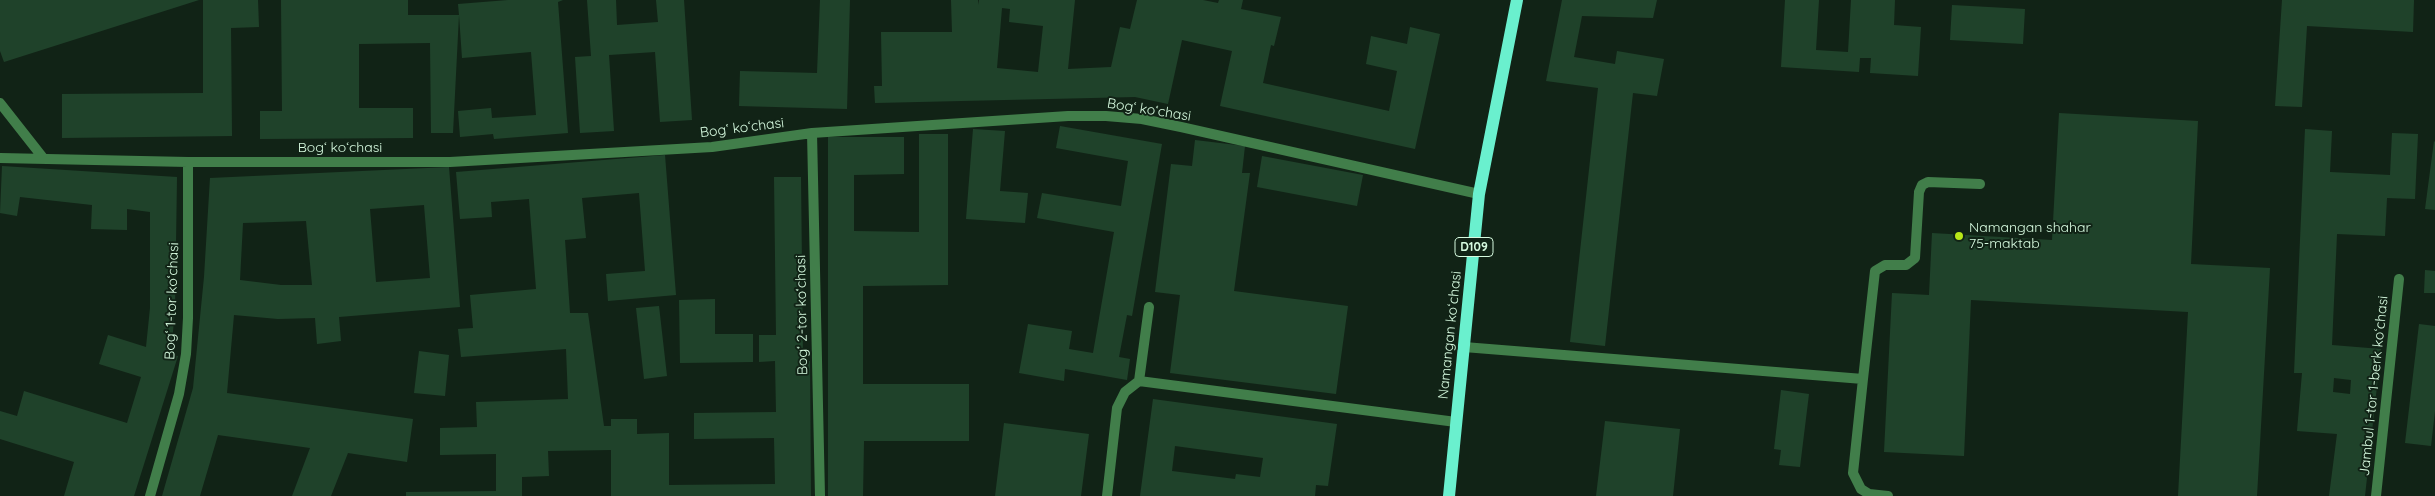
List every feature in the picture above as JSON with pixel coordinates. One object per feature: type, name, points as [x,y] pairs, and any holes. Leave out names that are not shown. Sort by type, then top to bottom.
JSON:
[{"type":"main road","name":"Namangan koʻchasi","points":[[1449,496],[1479,194],[1516,0]]},
{"type":"street","points":[[0,103],[44,159]]},
{"type":"street","name":"Bogʻ koʻchasi","points":[[0,158],[188,162],[450,162],[712,147],[812,133],[1068,116],[1106,116],[1142,119],[1181,127],[1479,194]]},
{"type":"street","name":"Bogʻ 2-tor koʻchasi","points":[[812,133],[820,496]]},
{"type":"street","name":"Bogʻ 1-tor koʻchasi","points":[[150,496],[179,394],[186,354],[188,318],[188,162]]},
{"type":"street","points":[[1888,496],[1869,494],[1861,489],[1853,473],[1875,271],[1885,265],[1906,266],[1915,258],[1919,192],[1922,185],[1928,182],[1980,184]]},
{"type":"street","name":"Jambul 1-tor 1-berk koʻchasi","points":[[2376,496],[2399,279]]},
{"type":"street","points":[[1107,496],[1117,408],[1125,392],[1138,381],[1149,307]]},
{"type":"street","points":[[1464,347],[1863,379]]},
{"type":"street","points":[[1138,381],[1456,422]]},
{"type":"building","points":[[0,0],[199,0],[4,62],[0,51]]},
{"type":"building","points":[[203,0],[258,0],[259,27],[231,28],[232,136],[62,138],[62,94],[203,93]]},
{"type":"building","points":[[281,0],[408,0],[408,15],[459,15],[453,133],[431,133],[430,43],[359,44],[359,108],[413,108],[413,138],[260,139],[260,111],[282,111]]},
{"type":"building","points":[[508,0],[563,0],[558,2],[568,133],[494,139],[493,134],[460,137],[458,111],[491,108],[492,118],[536,115],[531,52],[462,58],[458,4]]},
{"type":"building","points":[[587,0],[616,0],[617,25],[658,22],[656,0],[684,0],[692,120],[660,122],[655,52],[609,55],[614,131],[580,133],[575,57],[591,56]]},
{"type":"building","points":[[820,0],[850,0],[847,109],[739,106],[740,71],[817,73]]},
{"type":"building","points":[[951,0],[978,0],[979,5],[979,0],[1075,0],[1068,69],[1111,67],[1120,27],[1130,29],[1137,0],[1203,0],[1218,3],[1219,0],[1243,0],[1241,9],[1281,17],[1274,46],[1271,45],[1263,83],[1389,111],[1397,71],[1366,64],[1371,36],[1407,44],[1410,27],[1440,34],[1415,149],[1220,106],[1232,51],[1182,40],[1168,104],[1135,97],[875,103],[874,86],[882,86],[881,32],[952,32]],"holes":[[[1002,8],[1010,9],[1009,22],[1043,26],[1038,72],[997,68]]]},
{"type":"building","points":[[1562,0],[1657,0],[1653,18],[1582,16],[1574,57],[1615,64],[1617,51],[1664,59],[1657,96],[1633,93],[1605,346],[1570,342],[1598,88],[1546,81]]},
{"type":"building","points":[[1785,0],[1819,0],[1816,50],[1848,52],[1851,0],[1895,0],[1894,25],[1921,27],[1918,76],[1870,73],[1871,58],[1860,58],[1859,72],[1781,67]]},
{"type":"building","points":[[2282,0],[2414,0],[2413,32],[2307,26],[2302,107],[2275,106]]},
{"type":"building","points":[[1952,5],[2025,9],[2023,44],[1950,40]]},
{"type":"building","points":[[2059,113],[2198,121],[2191,264],[2270,268],[2257,496],[2178,496],[2188,312],[1971,300],[1964,456],[1884,452],[1892,293],[1929,295],[1932,233],[2052,240]]},
{"type":"building","points":[[1060,126],[1162,144],[1132,316],[1127,315],[1119,357],[1130,359],[1127,380],[1065,369],[1064,381],[1019,373],[1028,324],[1072,331],[1069,349],[1093,353],[1114,232],[1037,218],[1042,193],[1121,206],[1128,161],[1056,148]]},
{"type":"building","points":[[973,129],[1005,131],[1000,191],[1028,193],[1025,223],[966,219]]},
{"type":"building","points":[[2305,129],[2332,131],[2330,172],[2390,175],[2392,133],[2418,134],[2415,199],[2387,198],[2385,236],[2337,234],[2332,345],[2381,349],[2365,496],[2329,496],[2337,434],[2297,431],[2302,373],[2294,373]],"holes":[[[2334,378],[2351,380],[2350,394],[2333,392]]]},
{"type":"building","points":[[919,134],[948,134],[948,285],[863,286],[863,384],[969,384],[969,441],[864,441],[863,496],[828,496],[828,137],[904,137],[904,174],[854,175],[854,231],[919,232]]},
{"type":"building","points":[[1195,140],[1245,146],[1242,173],[1250,173],[1234,291],[1348,306],[1336,394],[1170,373],[1180,295],[1155,292],[1171,164],[1192,166]]},
{"type":"building","points":[[2435,142],[2435,210],[2425,209]]},
{"type":"building","points":[[665,155],[676,295],[608,301],[606,274],[645,271],[639,193],[582,198],[586,238],[565,240],[570,313],[588,313],[604,426],[611,426],[611,419],[637,419],[637,434],[669,433],[669,485],[775,484],[774,438],[694,439],[694,413],[776,412],[775,361],[759,362],[759,335],[776,335],[774,177],[801,177],[803,361],[810,361],[811,496],[611,496],[611,450],[548,451],[549,476],[522,477],[522,496],[406,496],[406,492],[496,491],[496,454],[440,455],[440,428],[477,427],[476,402],[568,399],[566,349],[461,357],[458,329],[473,328],[470,295],[536,289],[529,199],[491,202],[492,217],[460,219],[456,172]]},
{"type":"building","points":[[1262,156],[1363,175],[1357,206],[1257,187]]},
{"type":"building","points":[[2,166],[177,177],[175,308],[171,355],[178,356],[134,496],[64,496],[74,462],[0,439],[0,411],[17,416],[24,391],[127,423],[141,377],[99,364],[108,335],[146,347],[150,308],[150,212],[127,209],[127,230],[91,229],[92,205],[20,197],[17,216],[0,213]]},
{"type":"building","points":[[449,167],[460,307],[339,317],[341,341],[317,344],[315,318],[278,319],[234,315],[227,393],[413,419],[407,462],[348,453],[331,496],[292,496],[310,448],[218,435],[200,496],[162,496],[193,388],[204,277],[210,178]],"holes":[[[424,205],[430,278],[376,282],[370,209]],[[306,221],[312,285],[281,285],[240,280],[243,223]]]},
{"type":"building","points":[[2425,270],[2435,271],[2435,293],[2424,293]]},
{"type":"building","points":[[715,299],[715,334],[753,334],[753,362],[680,363],[679,300]]},
{"type":"building","points":[[659,306],[667,376],[644,379],[636,308]]},
{"type":"building","points":[[2419,324],[2435,326],[2435,411],[2431,446],[2405,443]]},
{"type":"building","points":[[419,351],[449,355],[445,396],[414,393]]},
{"type":"building","points":[[1781,390],[1809,394],[1800,467],[1779,465],[1781,450],[1774,449]]},
{"type":"building","points":[[1153,399],[1337,424],[1328,486],[1316,485],[1315,496],[1140,496]],"holes":[[[1175,446],[1263,458],[1260,477],[1236,474],[1235,479],[1172,471]]]},
{"type":"building","points":[[1605,421],[1680,429],[1673,496],[1596,496]]},
{"type":"building","points":[[1004,423],[1089,434],[1081,496],[995,496]]},
{"type":"place","name":"Namangan shahar 75-maktab","points":[[1959,236]]}]
